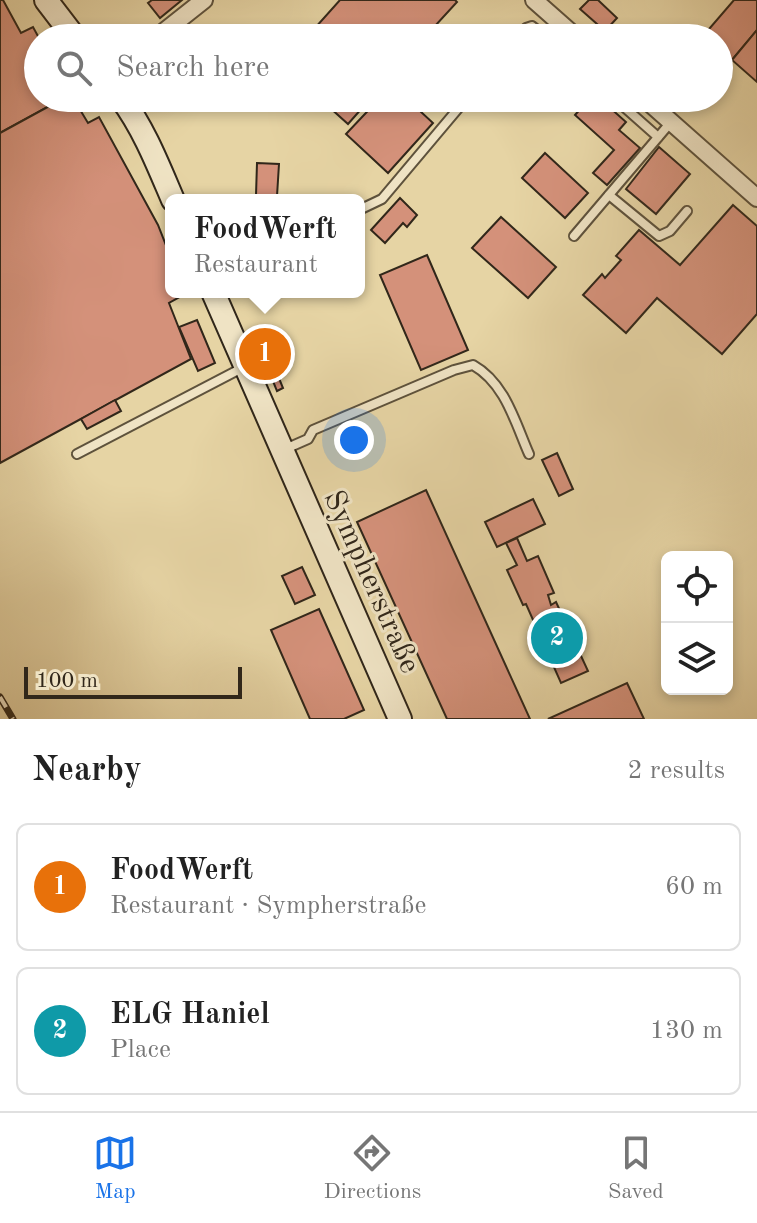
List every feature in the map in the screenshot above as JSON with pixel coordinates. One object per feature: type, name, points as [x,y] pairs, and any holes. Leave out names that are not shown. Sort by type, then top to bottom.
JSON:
[{"type":"street","points":[[46,0],[64,24]]},
{"type":"street","points":[[174,24],[204,0]]},
{"type":"street","points":[[534,0],[561,24]]},
{"type":"street","points":[[131,112],[170,194]]},
{"type":"street","points":[[660,112],[757,198]]},
{"type":"street","name":"Sympherstraße","points":[[216,298],[400,719]]},
{"type":"lane","points":[[365,207],[382,199],[455,112]]},
{"type":"lane","points":[[630,112],[658,137]]},
{"type":"lane","points":[[574,236],[671,122]]},
{"type":"lane","points":[[609,195],[659,236],[670,231],[687,211]]},
{"type":"lane","points":[[281,451],[308,439],[313,430],[454,370],[473,365],[486,372],[498,385],[529,454]]},
{"type":"lane","points":[[77,454],[244,366]]},
{"type":"building","points":[[0,0],[3,0],[21,33],[24,32],[24,112],[38,112],[0,133]]},
{"type":"building","points":[[152,0],[182,0],[160,18],[148,3]]},
{"type":"building","points":[[340,0],[457,2],[437,24],[319,24]]},
{"type":"building","points":[[589,0],[598,0],[617,18],[611,24],[597,24],[580,9]]},
{"type":"building","points":[[734,0],[757,0],[757,30],[733,59],[733,24],[713,24]]},
{"type":"building","points":[[757,30],[757,82],[733,59]]},
{"type":"building","points":[[38,112],[81,112],[88,123],[99,117],[165,243],[165,298],[178,298],[169,303],[191,359],[0,463],[0,133]]},
{"type":"building","points":[[335,112],[359,112],[348,124]]},
{"type":"building","points":[[367,112],[421,112],[433,123],[388,173],[346,134]]},
{"type":"building","points":[[578,112],[615,112],[626,122],[619,130],[640,148],[607,185],[593,173],[614,150],[575,115]]},
{"type":"building","points":[[659,147],[690,174],[656,214],[626,189]]},
{"type":"building","points":[[545,153],[588,193],[565,218],[522,178]]},
{"type":"building","points":[[257,163],[279,164],[277,194],[256,194]]},
{"type":"building","points":[[400,198],[417,215],[407,227],[403,223],[385,243],[371,230]]},
{"type":"building","points":[[733,205],[757,226],[757,314],[722,354],[657,298],[626,333],[583,295],[602,274],[605,278],[621,260],[616,256],[639,230],[680,265]]},
{"type":"building","points":[[501,217],[556,267],[528,298],[472,248]]},
{"type":"building","points":[[427,255],[468,350],[421,370],[380,275]]},
{"type":"building","points":[[197,320],[215,363],[198,371],[179,327]]},
{"type":"building","points":[[267,349],[283,388],[277,391],[261,351]]},
{"type":"building","points":[[115,400],[121,411],[87,429],[81,419]]},
{"type":"building","points":[[557,453],[573,489],[559,496],[542,460]]},
{"type":"building","points":[[426,490],[530,719],[447,719],[357,522]]},
{"type":"building","points":[[533,499],[545,524],[497,547],[485,522]]},
{"type":"building","points":[[517,538],[527,561],[538,556],[554,593],[548,595],[551,605],[556,602],[588,671],[561,683],[526,604],[523,605],[507,570],[517,565],[506,543]]},
{"type":"building","points":[[302,567],[315,595],[295,604],[282,576]]},
{"type":"building","points":[[319,609],[364,710],[344,719],[310,719],[271,630]]},
{"type":"building","points":[[627,683],[644,719],[548,719]]},
{"type":"railway","points":[[0,697],[13,719]]},
{"type":"place","name":"FoodWerft","points":[[265,354]]},
{"type":"place","name":"ELG Haniel","points":[[557,638]]}]
